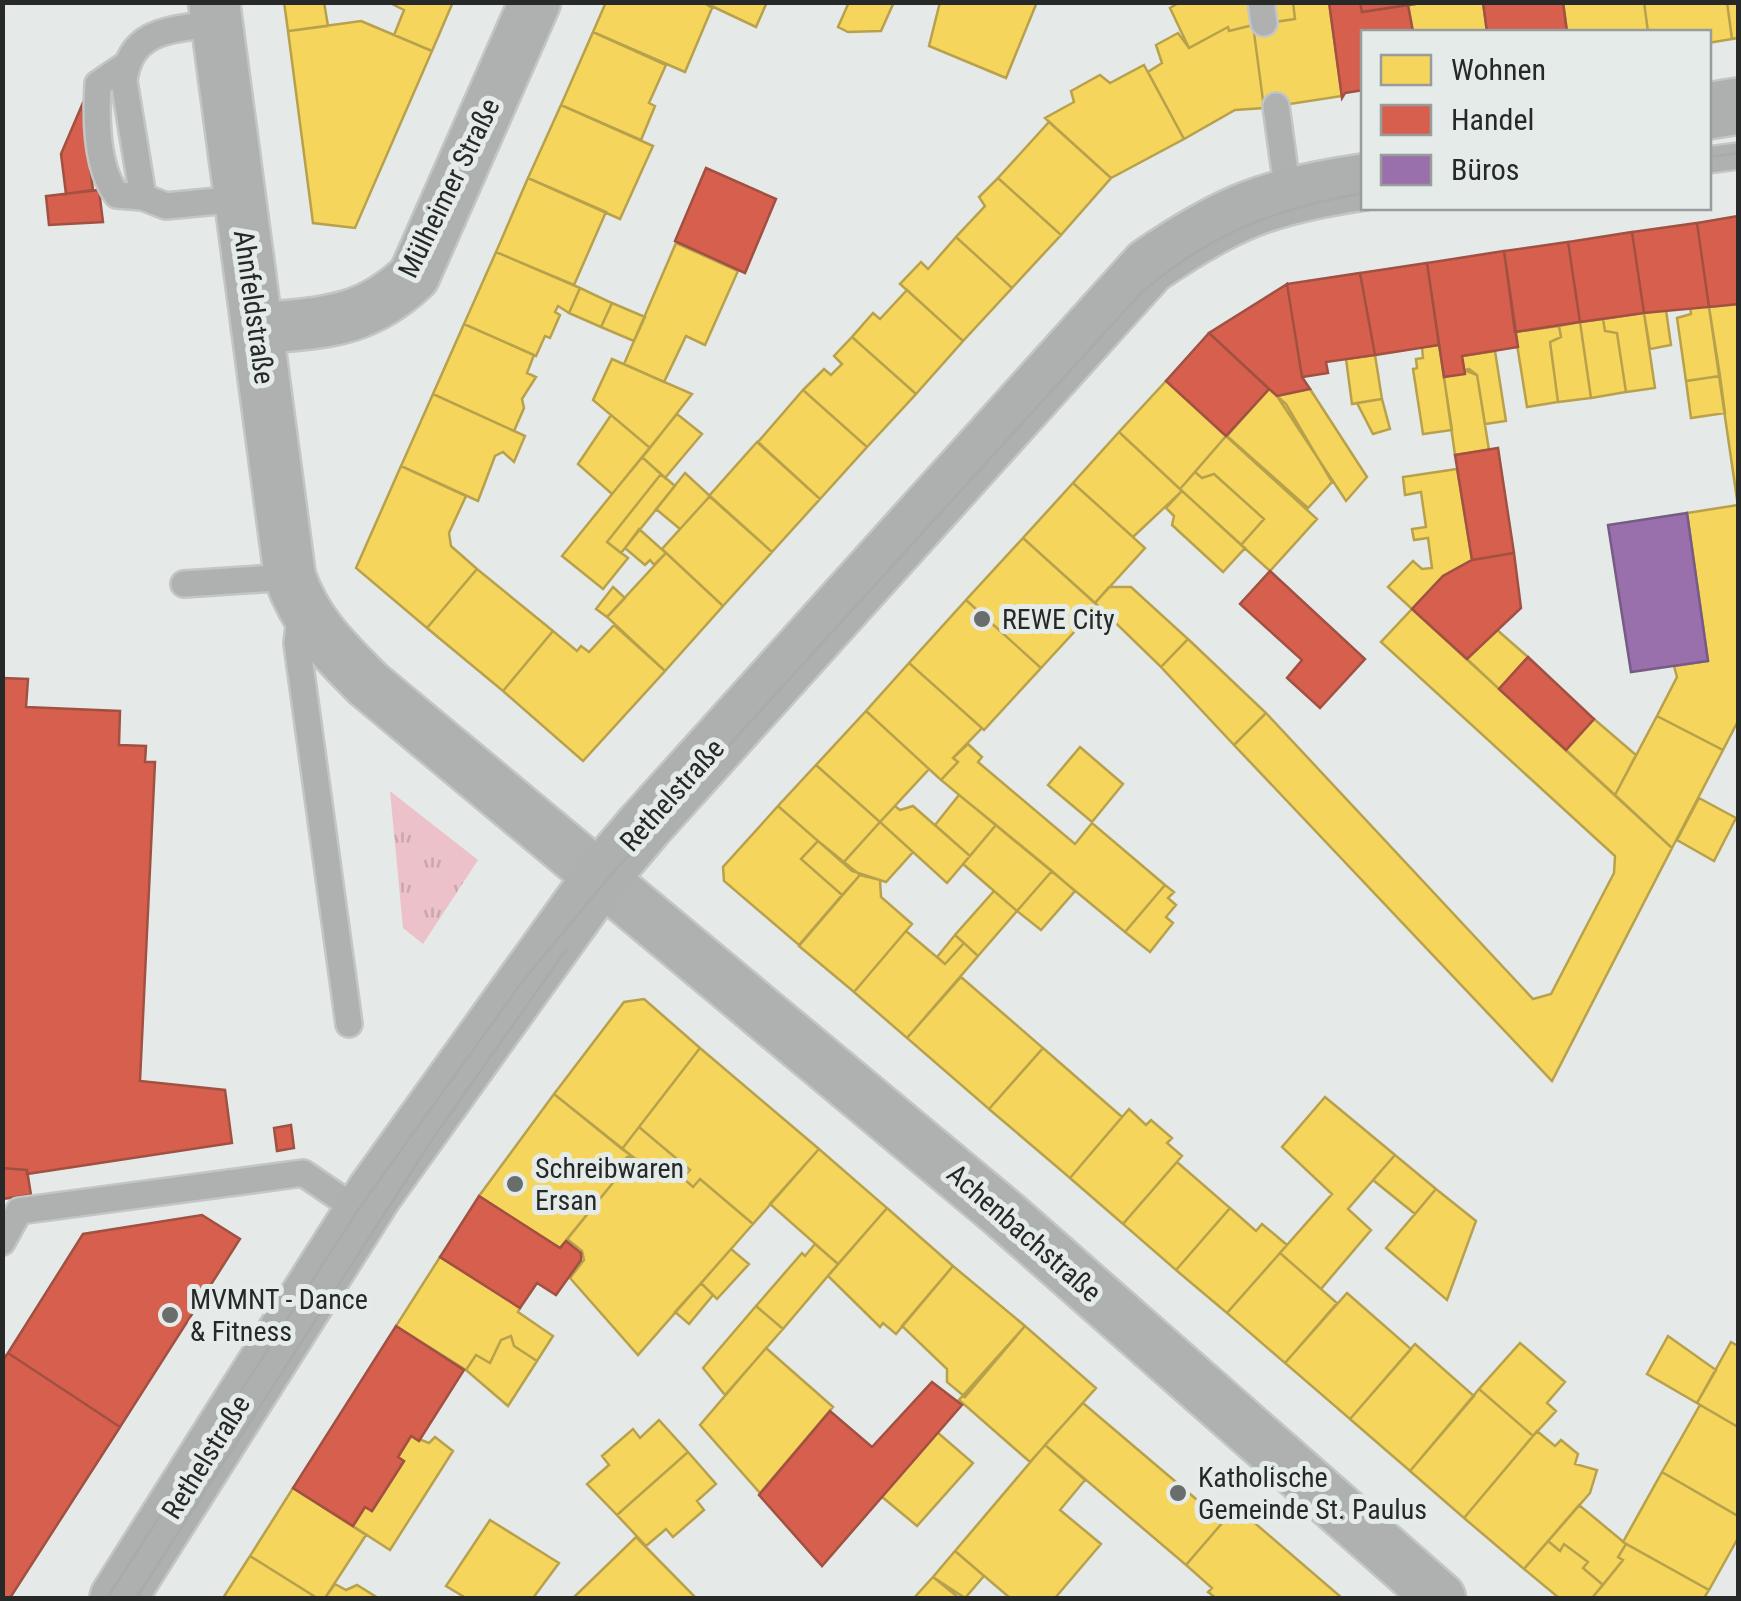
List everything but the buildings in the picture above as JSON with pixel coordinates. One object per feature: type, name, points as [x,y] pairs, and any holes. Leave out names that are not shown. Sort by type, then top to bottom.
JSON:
[{"type":"street","name":"Mülheimer Straße","points":[[257,329],[349,319],[392,297],[414,276],[535,2]]},
{"type":"street","name":"Ahnfeldstraße","points":[[216,13],[296,593]]},
{"type":"street","points":[[1711,110],[1738,106]]},
{"type":"street","name":"Rethelstraße","points":[[120,1592],[362,1213],[601,877],[1148,266],[1214,224],[1288,194],[1361,182]]},
{"type":"street","points":[[296,593],[325,641],[368,684],[601,877]]},
{"type":"street","name":"Achenbachstraße","points":[[601,877],[1005,1216],[1436,1597]]},
{"type":"lane","points":[[216,13],[142,39],[126,64],[124,81],[137,186],[142,198],[166,206],[240,199]]},
{"type":"lane","points":[[1276,106],[1288,194]]},
{"type":"lane","points":[[1711,160],[1738,156]]},
{"type":"lane","points":[[184,584],[296,593]]},
{"type":"lane","name":"Ahnfeldstraße","points":[[296,593],[298,643],[349,1024]]},
{"type":"lane","points":[[2,1242],[20,1212],[304,1173],[362,1213]]},
{"type":"green space","points":[[390,791],[478,860],[423,944],[403,928]]},
{"type":"tram line","points":[[1711,157],[1738,153]]},
{"type":"tram line","points":[[107,1598],[358,1210],[522,982],[610,876],[1139,295],[1190,256],[1244,227],[1301,207],[1361,194]]},
{"type":"tram line","points":[[136,1598],[436,1134],[566,950]]},
{"type":"place","name":"REWE City","points":[[982,619]]},
{"type":"place","name":"Schreibwaren Ersan","points":[[515,1184]]},
{"type":"place","name":"MVMNT - Dance & Fitness","points":[[170,1315]]},
{"type":"place","name":"Katholische Gemeinde St. Paulus","points":[[1178,1493]]}]
